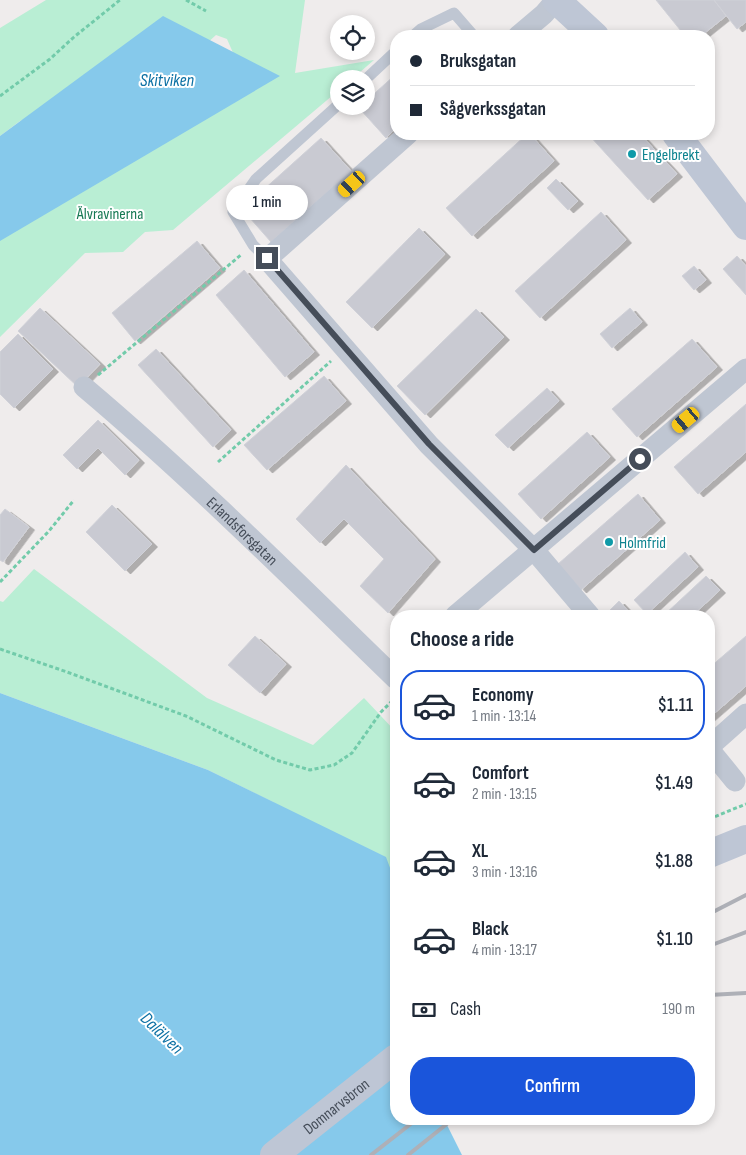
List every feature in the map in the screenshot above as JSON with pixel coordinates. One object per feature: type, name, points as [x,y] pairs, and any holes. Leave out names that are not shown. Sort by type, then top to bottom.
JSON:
[{"type":"street","points":[[525,30],[544,14],[556,0],[588,30]]},
{"type":"street","points":[[400,140],[260,252],[429,444],[534,550],[585,610]]},
{"type":"street","points":[[681,140],[746,226]]},
{"type":"street","points":[[461,610],[746,368]]},
{"type":"street","name":"Erlandsforsgatan","points":[[84,387],[238,525],[390,668]]},
{"type":"street","points":[[715,742],[746,714]]},
{"type":"street","points":[[715,756],[735,781]]},
{"type":"street","points":[[715,852],[746,840]]},
{"type":"street","name":"Domnarvsbron","points":[[274,1155],[390,1063]]},
{"type":"lane","points":[[420,30],[454,13],[469,30]]},
{"type":"lane","points":[[375,71],[390,57]]},
{"type":"lane","points":[[260,252],[233,212],[256,179],[330,112]]},
{"type":"path","points":[[0,96],[50,60],[74,36],[120,0]]},
{"type":"path","points":[[186,0],[206,11]]},
{"type":"path","points":[[198,0],[198,7]]},
{"type":"path","points":[[84,387],[260,252]]},
{"type":"path","points":[[218,462],[346,348]]},
{"type":"path","points":[[0,582],[49,531],[74,500]]},
{"type":"path","points":[[0,649],[186,716],[276,760],[310,770],[334,764],[352,753],[381,712],[390,703]]},
{"type":"path","points":[[715,817],[746,804]]},
{"type":"green space","name":"Älvravinerna","points":[[46,0],[305,0],[295,73],[374,60],[362,70],[330,70],[330,98],[173,230],[145,232],[123,252],[85,253],[0,337],[0,234],[241,71],[227,39],[216,35],[205,45],[20,121],[0,136],[0,28]]},
{"type":"green space","points":[[34,569],[207,698],[313,745],[364,698],[390,726],[390,887],[273,802],[208,770],[0,693],[0,601],[3,602]]},
{"type":"water","name":"Skitviken","points":[[163,16],[280,76],[0,241],[0,136]]},
{"type":"water","name":"Dalälven","points":[[0,693],[208,770],[386,857],[390,868],[390,1125],[447,1125],[462,1155],[0,1155]]},
{"type":"building","points":[[656,0],[714,0],[726,16],[708,30],[680,30]]},
{"type":"building","points":[[714,0],[746,0],[746,22],[737,29]]},
{"type":"building","points":[[390,79],[390,134],[386,138],[365,115],[375,115],[375,93]]},
{"type":"building","points":[[321,138],[351,171],[271,242],[242,209]]},
{"type":"building","points":[[520,140],[535,140],[554,161],[472,236],[446,208]]},
{"type":"building","name":"Engelbrekt","points":[[593,140],[646,140],[677,174],[648,200]]},
{"type":"building","points":[[556,179],[578,201],[568,210],[547,188]]},
{"type":"building","points":[[601,212],[626,240],[540,318],[515,291]]},
{"type":"building","points":[[419,228],[445,254],[372,328],[346,302]]},
{"type":"building","points":[[197,241],[220,268],[135,341],[112,313]]},
{"type":"building","points":[[737,256],[746,266],[746,295],[723,269]]},
{"type":"building","points":[[694,266],[706,280],[694,290],[682,276]]},
{"type":"building","points":[[244,270],[314,352],[285,377],[216,295]]},
{"type":"building","points":[[40,308],[100,364],[78,387],[18,331]]},
{"type":"building","points":[[630,308],[642,322],[612,348],[600,334]]},
{"type":"building","points":[[476,309],[504,337],[425,415],[397,386]]},
{"type":"building","points":[[18,334],[53,369],[14,408],[0,394],[0,352]]},
{"type":"building","points":[[692,339],[717,367],[637,437],[612,409]]},
{"type":"building","points":[[156,349],[231,430],[213,447],[138,365]]},
{"type":"building","points":[[324,376],[346,401],[267,470],[244,445]]},
{"type":"building","points":[[547,388],[559,401],[508,448],[495,435]]},
{"type":"building","points":[[746,404],[746,452],[698,494],[674,467]]},
{"type":"building","points":[[98,420],[139,460],[125,475],[98,448],[77,469],[63,455]]},
{"type":"building","points":[[587,432],[610,457],[541,519],[518,494]]},
{"type":"building","points":[[346,465],[435,559],[388,613],[360,586],[384,559],[344,519],[320,543],[296,519]]},
{"type":"building","name":"Holmfrid","points":[[638,494],[660,520],[581,590],[558,564]]},
{"type":"building","points":[[112,505],[152,544],[125,571],[86,532]]},
{"type":"building","points":[[5,509],[29,527],[3,562],[0,560],[0,515]]},
{"type":"building","points":[[685,552],[698,567],[651,610],[643,610],[634,600]]},
{"type":"building","points":[[706,576],[720,590],[698,610],[669,610]]},
{"type":"building","points":[[619,601],[627,610],[610,610]]},
{"type":"building","points":[[255,636],[286,664],[260,693],[228,665]]},
{"type":"building","points":[[746,636],[746,686],[715,713],[715,663]]},
{"type":"railway","points":[[715,911],[746,895]]},
{"type":"railway","points":[[715,944],[746,932]]},
{"type":"railway","points":[[715,995],[746,993]]},
{"type":"railway","points":[[371,1155],[409,1125]]},
{"type":"railway","points":[[408,1155],[446,1125]]},
{"type":"place","name":"Engelbrekt","points":[[632,154]]},
{"type":"place","name":"Holmfrid","points":[[609,542]]},
{"type":"route","points":[[267,258],[429,444],[534,550],[640,459]]}]
